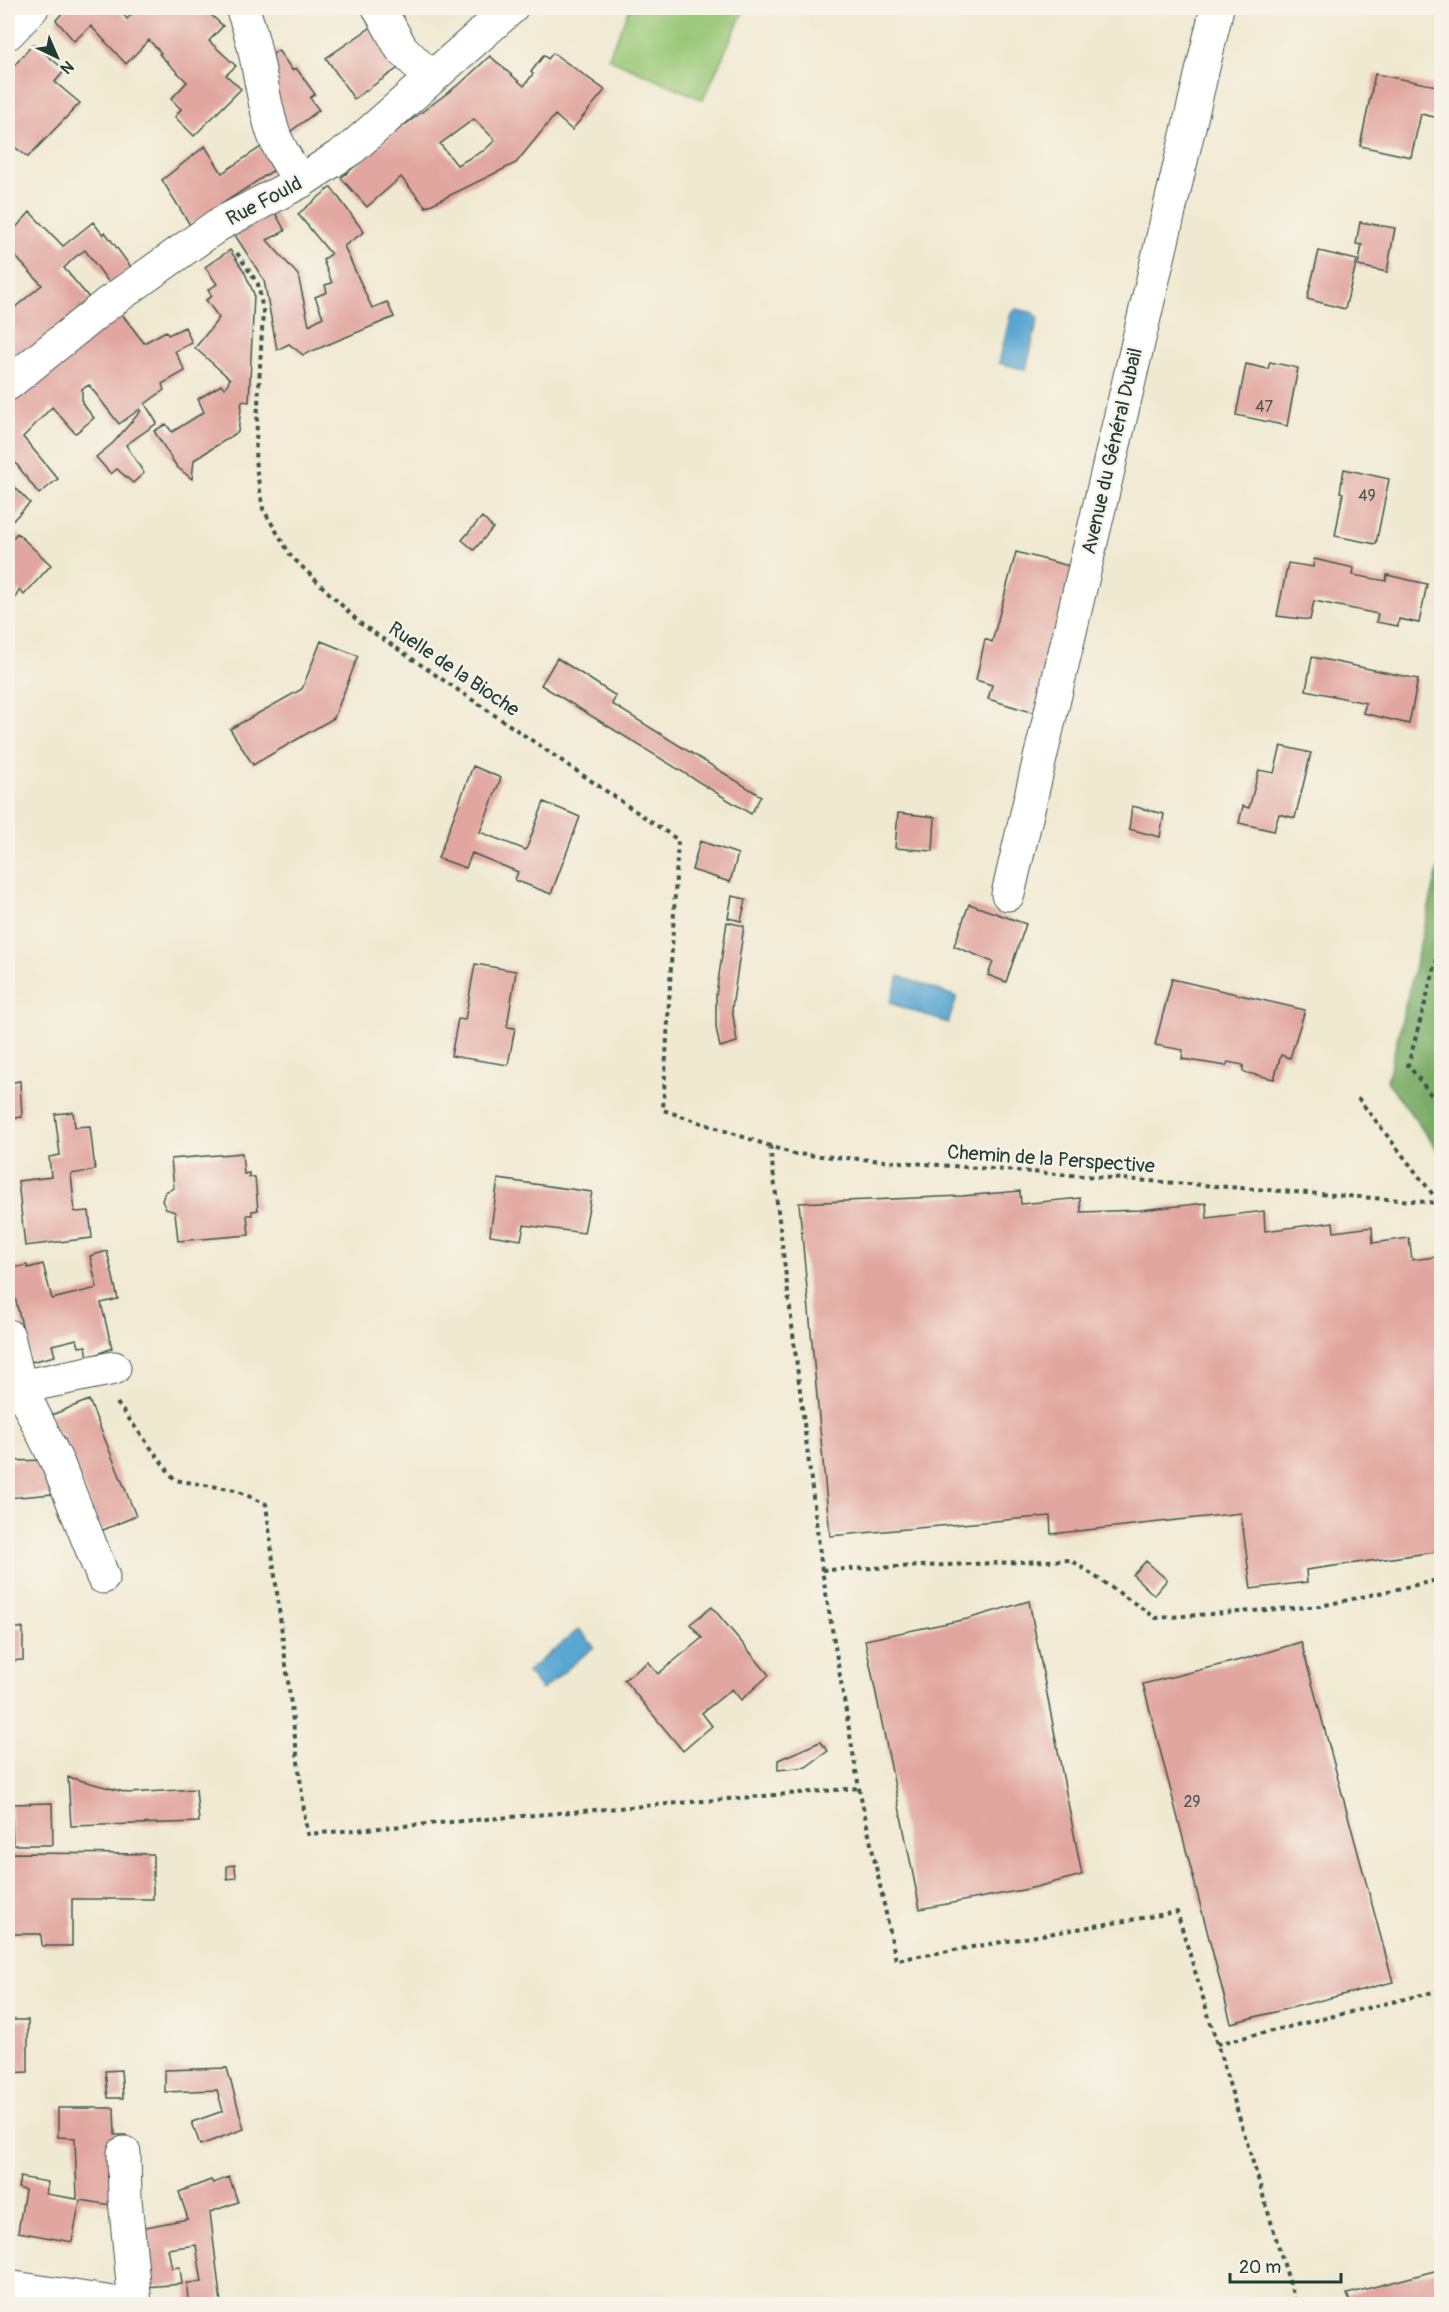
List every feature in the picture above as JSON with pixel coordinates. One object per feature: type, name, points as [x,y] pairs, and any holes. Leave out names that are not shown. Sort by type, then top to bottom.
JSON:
[{"type":"street","points":[[8,33],[32,8]]},
{"type":"street","points":[[242,8],[252,36],[272,131],[300,182]]},
{"type":"street","points":[[379,8],[401,48],[430,77]]},
{"type":"street","name":"Rue Fould","points":[[8,384],[107,304],[218,225],[300,182],[352,148],[511,8]]},
{"type":"street","name":"Avenue du Général Dubail","points":[[1008,894],[1217,8]]},
{"type":"street","points":[[8,1336],[20,1387],[58,1464],[103,1576]]},
{"type":"street","points":[[20,1387],[104,1371]]},
{"type":"street","points":[[124,2153],[125,2199],[135,2304]]},
{"type":"street","points":[[8,2287],[120,2304]]},
{"type":"path","name":"Ruelle de la Bioche","points":[[218,225],[258,284],[263,311],[255,460],[263,509],[291,555],[361,624],[678,840],[663,1110]]},
{"type":"path","points":[[1442,941],[1408,1065],[1442,1109]]},
{"type":"path","points":[[1358,1098],[1440,1204]]},
{"type":"path","name":"Chemin de la Perspective","points":[[663,1110],[795,1154],[1440,1204]]},
{"type":"path","points":[[770,1146],[822,1570],[859,1788],[896,1960],[1177,1912],[1296,2304]]},
{"type":"path","points":[[104,1371],[175,1480],[235,1490],[266,1504],[307,1834],[859,1788]]},
{"type":"path","points":[[822,1570],[1071,1560],[1156,1618],[1320,1606],[1442,1579]]},
{"type":"path","points":[[1217,2044],[1442,1990]]},
{"type":"green space","points":[[630,8],[745,8],[703,100],[608,58]]},
{"type":"green space","points":[[1441,857],[1441,1155],[1387,1081]]},
{"type":"water","points":[[1017,309],[1034,313],[1038,319],[1026,370],[999,363],[1011,312]]},
{"type":"water","points":[[899,976],[957,997],[948,1023],[890,1003]]},
{"type":"water","points":[[579,1629],[594,1647],[542,1690],[527,1672]]},
{"type":"building","points":[[67,8],[117,8],[127,19],[137,8],[213,8],[210,14],[223,26],[209,41],[236,66],[226,75],[241,89],[194,136],[175,117],[181,109],[171,99],[187,82],[159,54],[161,53],[149,40],[126,64],[91,26],[74,41],[56,20]]},
{"type":"building","points":[[373,26],[401,66],[354,99],[326,58]]},
{"type":"building","points":[[33,44],[65,70],[55,82],[80,103],[28,157],[8,142],[8,95],[13,67]]},
{"type":"building","points":[[278,50],[292,70],[296,68],[315,94],[310,98],[319,110],[287,134],[265,61]]},
{"type":"building","points":[[553,53],[605,90],[572,130],[555,115],[516,163],[426,207],[401,177],[367,207],[341,178],[394,133],[462,82],[490,56],[524,86],[544,55],[548,59]],"holes":[[[474,119],[495,140],[485,150],[457,165],[440,144]]]},
{"type":"building","points":[[1375,74],[1442,87],[1439,118],[1421,114],[1411,157],[1360,146]]},
{"type":"building","points":[[264,145],[274,170],[190,225],[162,180],[205,146],[222,173]]},
{"type":"building","points":[[331,187],[364,232],[344,246],[372,308],[387,302],[394,317],[303,355],[289,344],[277,350],[264,280],[231,229],[271,205],[285,231],[267,240],[298,275],[309,325],[323,317],[315,297],[327,292],[325,285],[332,283],[323,260],[331,254],[298,214]]},
{"type":"building","points":[[30,212],[63,246],[93,222],[103,235],[105,232],[131,267],[110,284],[85,250],[74,258],[64,268],[91,300],[8,368],[8,310],[9,312],[42,285],[15,256],[8,262],[8,236]]},
{"type":"building","points":[[1360,222],[1395,228],[1387,272],[1358,266],[1362,245],[1356,244]]},
{"type":"building","points":[[230,250],[244,271],[254,294],[249,402],[242,401],[238,432],[194,460],[192,479],[177,467],[154,431],[166,424],[172,432],[204,412],[198,399],[221,385],[225,388],[230,379],[195,348],[219,318],[206,300],[212,296],[208,290],[217,284],[205,267]]},
{"type":"building","points":[[1319,251],[1357,260],[1345,309],[1307,299]]},
{"type":"building","points":[[121,313],[144,343],[166,331],[168,335],[185,327],[192,343],[175,351],[185,371],[162,384],[164,390],[145,404],[157,423],[126,445],[144,473],[133,483],[117,469],[111,474],[96,457],[113,443],[141,411],[140,409],[119,424],[89,385],[82,389],[82,403],[94,418],[77,432],[75,433],[52,407],[23,437],[58,479],[39,494],[8,453],[8,404],[30,381]]},
{"type":"building","points":[[1270,362],[1298,368],[1287,426],[1236,415],[1246,364],[1268,369]]},
{"type":"building","points":[[1344,469],[1389,479],[1376,544],[1335,536],[1343,493],[1340,492]]},
{"type":"building","points":[[8,480],[30,503],[8,525]]},
{"type":"building","points":[[482,517],[493,528],[474,550],[462,540]]},
{"type":"building","points":[[17,533],[51,565],[24,595],[19,590],[8,614],[8,544]]},
{"type":"building","points":[[1016,552],[1077,568],[1038,714],[988,699],[992,685],[976,680],[985,639],[992,642]]},
{"type":"building","points":[[1314,559],[1354,568],[1353,575],[1386,581],[1387,575],[1427,584],[1419,623],[1399,619],[1398,626],[1376,622],[1378,614],[1314,601],[1310,620],[1277,616],[1288,563],[1313,567]]},
{"type":"building","points":[[321,641],[358,656],[334,718],[253,765],[230,729],[302,689]]},
{"type":"building","points":[[1312,657],[1418,679],[1409,724],[1363,713],[1366,703],[1306,690]]},
{"type":"building","points":[[557,658],[616,696],[612,704],[761,796],[751,814],[541,685]]},
{"type":"building","points":[[1281,746],[1311,753],[1295,818],[1279,814],[1274,831],[1239,823],[1243,806],[1249,808],[1259,770],[1274,773]]},
{"type":"building","points":[[473,766],[501,778],[480,832],[526,850],[544,802],[580,817],[551,894],[515,880],[518,872],[472,853],[466,868],[438,858]]},
{"type":"building","points":[[1132,806],[1164,814],[1160,837],[1129,829]]},
{"type":"building","points":[[898,813],[935,817],[933,851],[895,848]]},
{"type":"building","points":[[700,841],[738,854],[730,882],[692,870]]},
{"type":"building","points":[[732,896],[746,899],[741,921],[728,918]]},
{"type":"building","points":[[969,904],[1026,924],[1006,982],[988,975],[993,962],[954,946]]},
{"type":"building","points":[[727,922],[744,926],[732,1008],[737,1042],[720,1047],[716,1028],[716,995]]},
{"type":"building","points":[[475,964],[516,971],[507,1027],[515,1028],[508,1065],[451,1056],[458,1019],[465,1020]]},
{"type":"building","points":[[1172,979],[1305,1010],[1290,1058],[1281,1055],[1274,1079],[1243,1072],[1243,1065],[1228,1062],[1226,1066],[1182,1059],[1183,1050],[1155,1045]]},
{"type":"building","points":[[20,1081],[22,1117],[8,1119],[8,1083]]},
{"type":"building","points":[[73,1112],[75,1127],[90,1126],[95,1170],[71,1174],[75,1212],[89,1211],[92,1238],[25,1246],[18,1181],[51,1177],[49,1157],[60,1155],[55,1114]]},
{"type":"building","points":[[242,1153],[244,1174],[249,1173],[249,1177],[255,1177],[258,1210],[252,1211],[252,1215],[247,1215],[249,1235],[178,1241],[175,1212],[166,1209],[162,1201],[165,1192],[174,1188],[171,1159]]},
{"type":"building","points":[[498,1179],[592,1192],[584,1233],[524,1225],[521,1240],[490,1235]]},
{"type":"building","points":[[1020,1191],[1021,1204],[1080,1198],[1081,1212],[1140,1210],[1206,1203],[1207,1218],[1264,1211],[1265,1231],[1333,1222],[1334,1232],[1372,1227],[1373,1243],[1409,1238],[1412,1260],[1442,1256],[1442,1551],[1306,1570],[1307,1582],[1251,1589],[1241,1513],[1051,1534],[1050,1516],[830,1536],[799,1203],[962,1196]]},
{"type":"building","points":[[107,1251],[118,1299],[101,1303],[112,1348],[88,1358],[86,1346],[79,1347],[77,1339],[52,1345],[55,1356],[31,1362],[8,1269],[27,1265],[28,1268],[43,1264],[52,1299],[97,1288],[90,1256]]},
{"type":"building","points":[[8,1390],[13,1411],[8,1412]]},
{"type":"building","points":[[89,1400],[136,1516],[101,1531],[64,1437],[54,1428],[49,1416]]},
{"type":"building","points":[[51,1460],[64,1493],[8,1498],[8,1461]]},
{"type":"building","points":[[1146,1561],[1167,1580],[1154,1595],[1133,1575]]},
{"type":"building","points":[[1029,1601],[1082,1875],[1028,1889],[920,1909],[865,1640],[967,1619]]},
{"type":"building","points":[[712,1607],[769,1675],[741,1700],[732,1689],[702,1713],[712,1726],[683,1751],[624,1680],[648,1662],[658,1674],[702,1638],[690,1624]]},
{"type":"building","points":[[8,1628],[23,1628],[23,1660],[8,1661]]},
{"type":"building","points":[[1301,1642],[1393,1982],[1231,2023],[1143,1684]]},
{"type":"building","points":[[820,1742],[828,1751],[806,1767],[778,1770],[778,1760]]},
{"type":"building","points":[[68,1777],[128,1793],[196,1789],[199,1822],[71,1826]]},
{"type":"building","points":[[52,1803],[53,1845],[13,1845],[11,1804]]},
{"type":"building","points":[[8,1853],[153,1854],[153,1899],[72,1899],[72,1946],[42,1946],[41,1934],[8,1934]]},
{"type":"building","points":[[235,1865],[236,1878],[227,1879],[227,1866]]},
{"type":"building","points":[[8,2020],[28,2020],[28,2072],[8,2073]]},
{"type":"building","points":[[227,2068],[244,2129],[200,2145],[192,2122],[223,2111],[217,2090],[165,2092],[165,2070]]},
{"type":"building","points":[[121,2070],[123,2098],[108,2098],[105,2071]]},
{"type":"building","points":[[58,2108],[114,2108],[115,2135],[126,2135],[127,2146],[111,2205],[80,2200],[72,2242],[18,2232],[25,2190],[18,2188],[20,2177],[48,2182],[46,2194],[77,2199],[75,2138],[58,2137]]},
{"type":"building","points":[[229,2177],[238,2202],[210,2212],[221,2304],[188,2304],[187,2283],[202,2282],[196,2245],[168,2249],[172,2268],[180,2267],[182,2284],[146,2287],[135,2229],[188,2219],[179,2192],[211,2180],[213,2183]]},
{"type":"building","points":[[1442,2269],[1442,2304],[1351,2304],[1347,2294]]}]
